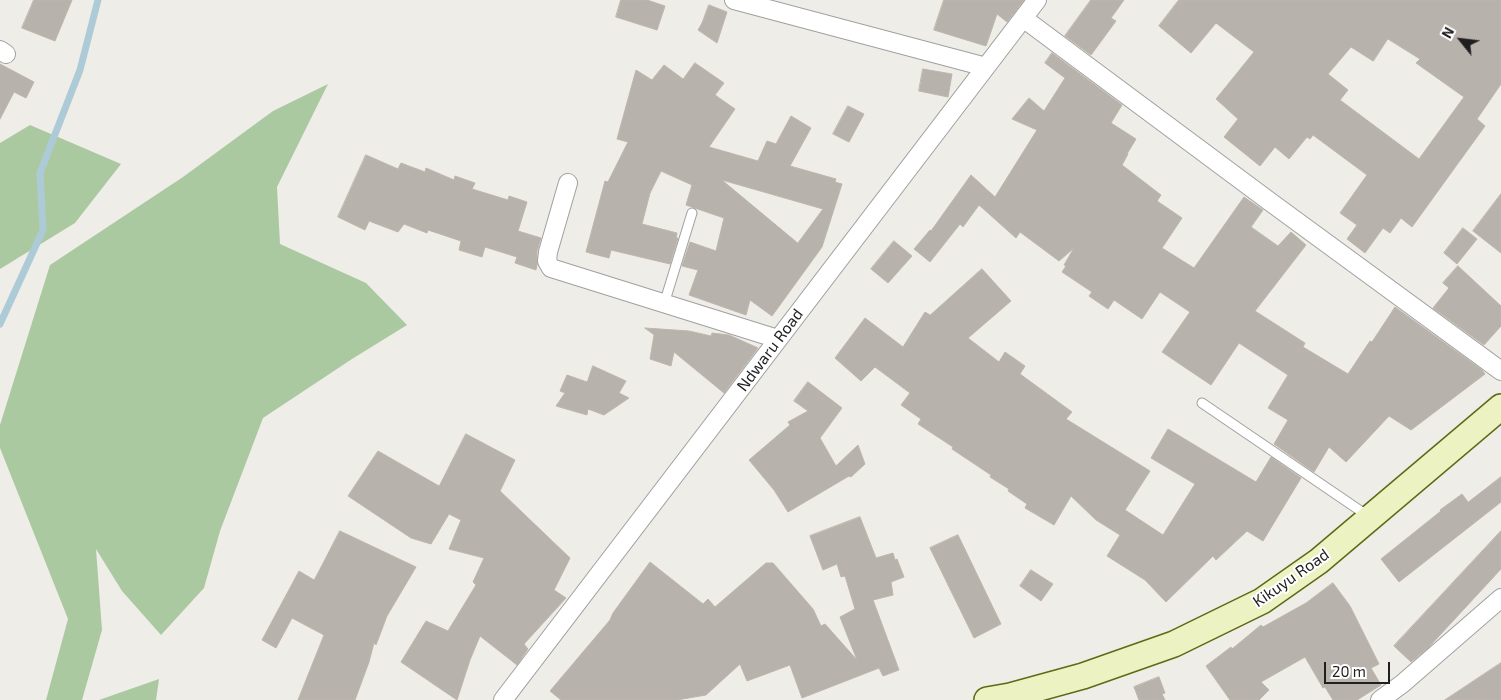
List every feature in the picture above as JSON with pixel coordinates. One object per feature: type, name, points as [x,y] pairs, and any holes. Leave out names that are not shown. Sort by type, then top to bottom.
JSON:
[{"type":"main road","name":"Kikuyu Road","points":[[986,700],[1010,696],[1083,676],[1174,644],[1262,601],[1320,560],[1501,408]]},
{"type":"street","points":[[734,0],[986,67]]},
{"type":"street","name":"Ndwaru Road","points":[[503,700],[1037,0]]},
{"type":"street","points":[[1023,18],[1269,202],[1501,371]]},
{"type":"street","points":[[568,183],[548,252],[547,261],[551,268],[778,340]]},
{"type":"street","points":[[1380,700],[1402,684],[1501,598]]},
{"type":"lane","points":[[664,304],[692,214]]},
{"type":"lane","points":[[1202,403],[1370,517]]},
{"type":"green space","points":[[328,84],[277,187],[280,244],[366,283],[407,325],[263,418],[220,531],[204,588],[161,635],[122,591],[96,549],[102,630],[82,700],[46,700],[68,619],[0,448],[0,425],[50,265],[183,177],[273,111]]},
{"type":"green space","points":[[30,125],[121,164],[75,223],[0,269],[0,143]]},
{"type":"green space","points":[[159,679],[156,700],[99,700]]},
{"type":"building","points":[[34,0],[72,0],[55,41],[22,28]]},
{"type":"building","points":[[621,0],[647,0],[665,6],[657,30],[616,17]]},
{"type":"building","points":[[944,0],[1024,0],[1007,22],[997,14],[986,46],[934,30]]},
{"type":"building","points":[[1091,0],[1124,0],[1111,18],[1116,21],[1091,55],[1065,36]]},
{"type":"building","points":[[1179,0],[1501,0],[1501,84],[1477,119],[1485,126],[1412,227],[1401,218],[1390,233],[1383,228],[1365,253],[1347,239],[1357,225],[1340,213],[1367,175],[1313,135],[1310,139],[1307,137],[1289,159],[1275,147],[1260,166],[1224,137],[1238,119],[1216,99],[1254,52],[1216,23],[1191,53],[1159,26]],"holes":[[[1388,39],[1420,59],[1416,63],[1464,97],[1419,159],[1340,100],[1348,90],[1328,74],[1351,47],[1373,61]]]},
{"type":"building","points":[[709,5],[727,12],[717,43],[698,30]]},
{"type":"building","points":[[1052,53],[1122,105],[1111,123],[1136,139],[1122,165],[1161,195],[1157,201],[1182,218],[1162,248],[1194,268],[1244,197],[1263,210],[1251,227],[1278,246],[1291,232],[1306,245],[1255,311],[1305,343],[1303,347],[1348,374],[1395,307],[1485,374],[1411,430],[1389,416],[1346,462],[1329,447],[1314,472],[1274,444],[1288,420],[1268,408],[1288,375],[1239,343],[1211,385],[1162,352],[1190,312],[1160,292],[1142,319],[1114,300],[1108,309],[1089,296],[1092,292],[1062,272],[1074,248],[1059,261],[1020,232],[1016,238],[979,205],[963,227],[960,224],[930,262],[914,249],[931,231],[971,175],[995,197],[1037,130],[1012,119],[1029,98],[1044,111],[1065,78],[1045,63]]},
{"type":"building","points":[[695,63],[724,83],[715,95],[735,109],[709,147],[758,161],[767,141],[776,144],[791,116],[811,128],[790,166],[836,179],[835,182],[842,184],[822,247],[772,316],[750,300],[746,315],[689,295],[698,270],[682,266],[690,242],[716,251],[724,218],[686,205],[692,185],[661,171],[650,193],[642,224],[677,233],[676,238],[678,238],[670,264],[611,250],[609,258],[586,252],[605,181],[608,182],[628,142],[617,139],[636,70],[652,80],[664,65],[683,79]],"holes":[[[722,180],[823,209],[798,243]]]},
{"type":"building","points":[[0,64],[34,82],[26,98],[14,92],[0,119]]},
{"type":"building","points":[[923,69],[952,74],[948,97],[919,91]]},
{"type":"building","points":[[848,106],[864,114],[849,142],[833,134]]},
{"type":"building","points":[[366,155],[398,169],[401,163],[425,172],[426,168],[454,180],[455,176],[475,183],[472,189],[508,200],[509,196],[527,202],[518,231],[541,238],[537,251],[536,270],[515,263],[517,257],[485,247],[482,257],[459,250],[461,241],[428,230],[427,233],[404,224],[398,232],[369,221],[365,230],[338,217]]},
{"type":"building","points":[[1501,194],[1501,253],[1473,231]]},
{"type":"building","points":[[1463,228],[1477,239],[1457,264],[1444,253]]},
{"type":"building","points":[[894,241],[912,256],[888,283],[871,269]]},
{"type":"building","points":[[1458,266],[1501,306],[1501,326],[1484,345],[1433,308],[1449,288],[1443,283]]},
{"type":"building","points":[[982,269],[1011,301],[968,338],[999,362],[1005,352],[1025,366],[1020,374],[1072,412],[1066,419],[1150,471],[1125,510],[1163,535],[1195,484],[1151,458],[1168,429],[1256,482],[1271,457],[1301,478],[1263,541],[1247,531],[1216,560],[1213,556],[1166,602],[1145,580],[1107,556],[1120,535],[1096,520],[1071,496],[1054,525],[1025,508],[1027,504],[1008,491],[1009,489],[952,449],[953,447],[918,424],[921,419],[901,405],[910,393],[875,367],[861,381],[835,358],[865,318],[903,347],[925,312],[930,315]]},
{"type":"building","points":[[645,328],[689,331],[711,336],[712,333],[729,335],[758,348],[724,393],[674,352],[671,366],[650,359],[654,335]]},
{"type":"building","points":[[593,366],[626,381],[619,393],[629,398],[604,415],[588,409],[587,415],[556,406],[565,393],[560,391],[567,375],[587,382]]},
{"type":"building","points":[[808,382],[842,408],[820,438],[836,466],[858,445],[865,464],[851,477],[849,476],[788,512],[774,490],[749,460],[790,425],[788,422],[808,411],[794,401]]},
{"type":"building","points":[[466,434],[515,460],[500,491],[570,558],[554,590],[566,598],[524,644],[528,649],[517,665],[480,636],[457,700],[401,662],[426,621],[448,631],[476,585],[473,582],[484,558],[449,549],[461,520],[449,514],[431,544],[411,538],[348,496],[378,451],[439,486]]},
{"type":"building","points":[[1501,477],[1501,502],[1399,582],[1381,559],[1462,494],[1468,502]]},
{"type":"building","points":[[860,517],[876,558],[893,553],[904,577],[891,582],[893,595],[873,600],[899,670],[883,676],[879,668],[802,698],[790,665],[747,681],[740,664],[706,695],[677,700],[561,700],[550,691],[610,620],[613,613],[650,562],[703,604],[708,599],[715,607],[766,563],[773,563],[813,609],[821,626],[825,624],[857,660],[840,617],[855,609],[845,576],[841,577],[837,564],[823,570],[810,536]]},
{"type":"building","points":[[340,531],[416,567],[387,616],[376,645],[374,643],[355,700],[298,700],[324,635],[292,618],[276,648],[262,640],[299,571],[314,580]]},
{"type":"building","points":[[1501,531],[1501,569],[1428,648],[1411,662],[1394,646]]},
{"type":"building","points":[[958,535],[1001,624],[974,638],[930,548]]},
{"type":"building","points":[[1031,570],[1053,584],[1041,601],[1020,586]]},
{"type":"building","points":[[1333,583],[1350,606],[1379,664],[1371,668],[1381,685],[1357,700],[1333,700],[1325,687],[1323,688],[1305,657],[1261,682],[1269,690],[1259,700],[1230,700],[1206,666],[1231,647],[1232,649],[1261,625],[1263,627],[1306,603]]},
{"type":"building","points":[[1501,663],[1501,700],[1445,700]]},
{"type":"building","points":[[1159,677],[1165,693],[1162,694],[1165,700],[1139,700],[1134,687]]},
{"type":"waterway","points":[[0,324],[43,230],[40,173],[80,70],[98,0]]}]
